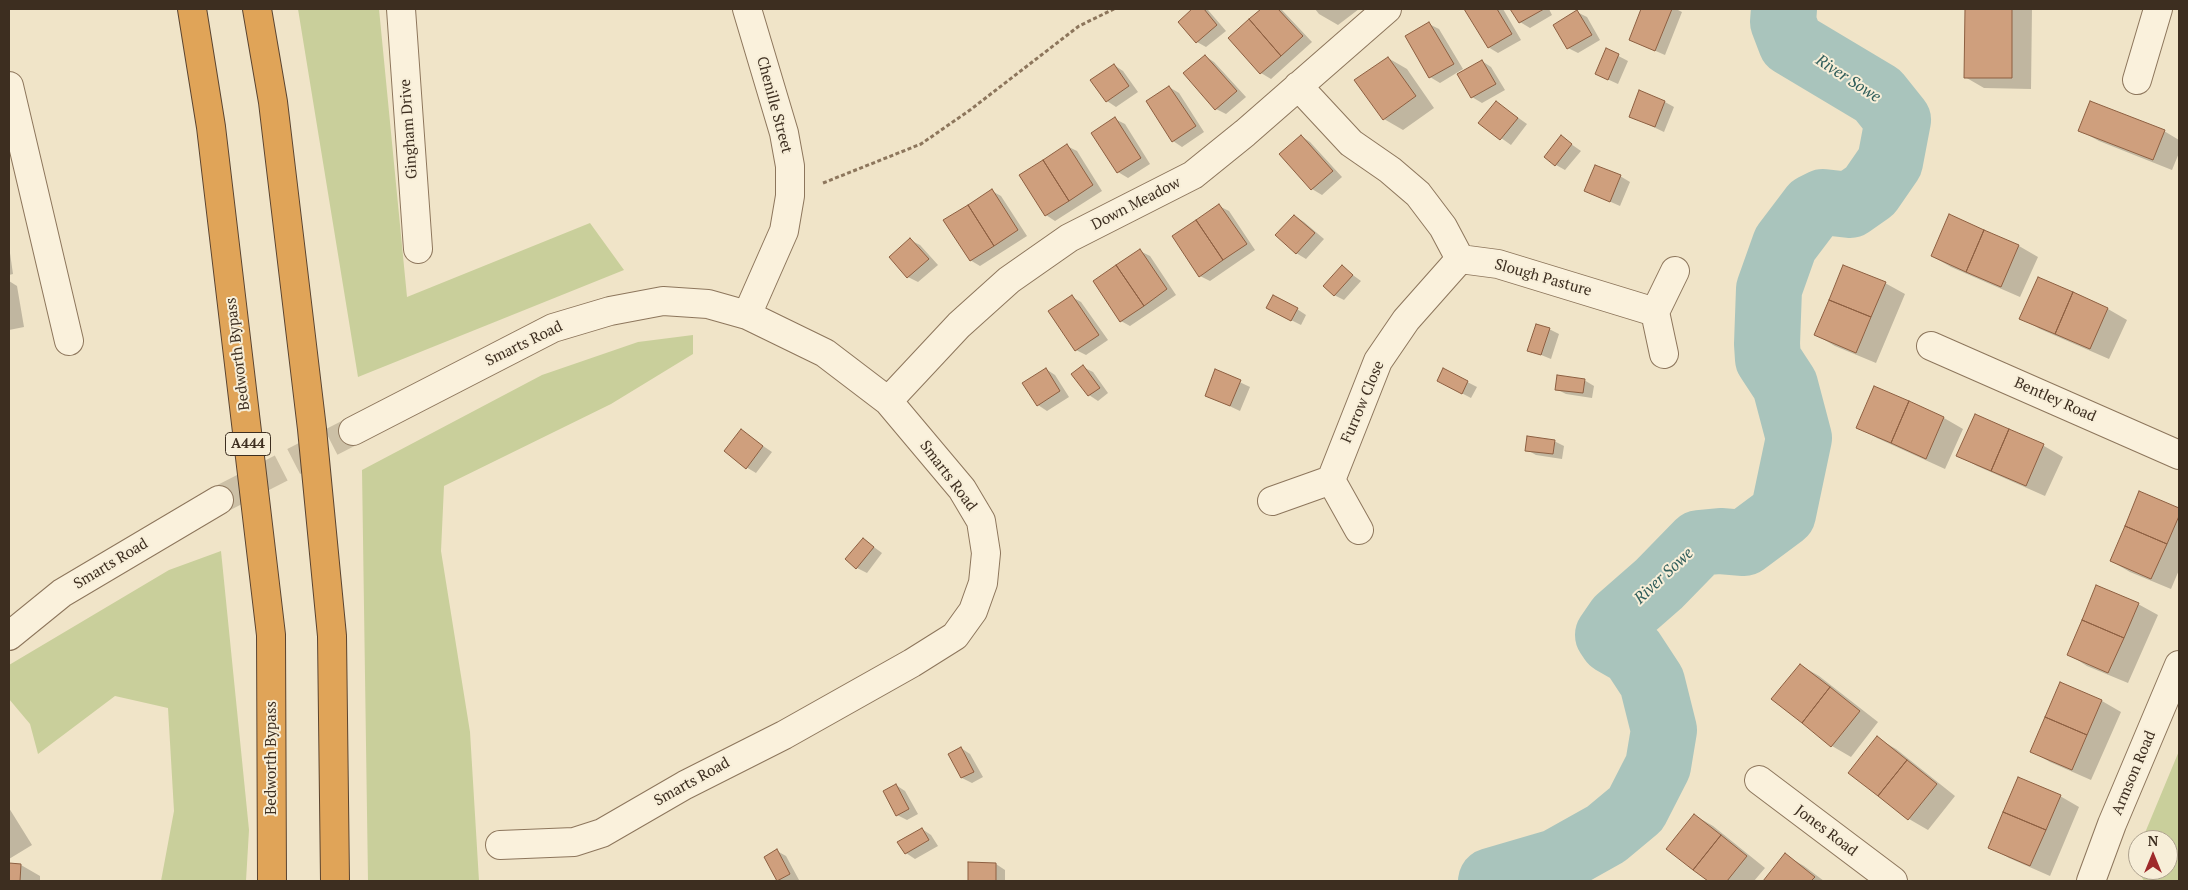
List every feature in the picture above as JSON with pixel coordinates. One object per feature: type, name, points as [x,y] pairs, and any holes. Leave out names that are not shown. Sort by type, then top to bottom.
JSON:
[{"type":"highway","name":"Bedworth Bypass","points":[[192,9],[211,126],[270,635],[272,881]]},
{"type":"highway","points":[[258,9],[276,132],[312,429],[332,636],[335,881]]},
{"type":"street","name":"Gingham Drive","points":[[401,9],[418,249]]},
{"type":"street","name":"Chenille Street","points":[[747,9],[784,133],[790,166],[790,196],[784,232],[747,315]]},
{"type":"street","name":"Down Meadow","points":[[888,401],[959,325],[1010,280],[1069,238],[1193,175],[1245,133],[1387,9]]},
{"type":"street","points":[[2138,80],[2158,9]]},
{"type":"street","points":[[9,86],[69,341]]},
{"type":"street","points":[[1298,86],[1351,142],[1390,170],[1418,194],[1443,226],[1460,259]]},
{"type":"street","name":"Slough Pasture","points":[[1460,259],[1498,264],[1655,312]]},
{"type":"street","name":"Furrow Close","points":[[1331,480],[1378,361],[1406,320],[1460,259]]},
{"type":"street","points":[[1664,354],[1655,312],[1675,271]]},
{"type":"street","name":"Smarts Road","points":[[354,432],[552,328],[610,311],[663,301],[708,304],[747,315],[826,353],[888,401],[962,489],[981,521],[986,553],[983,583],[973,610],[955,636],[784,735],[685,785],[602,833],[574,842],[500,845]]},
{"type":"street","name":"Bentley Road","points":[[1931,346],[2179,455]]},
{"type":"street","points":[[1272,501],[1331,480],[1359,530]]},
{"type":"street","name":"Smarts Road","points":[[9,636],[62,593],[219,500]]},
{"type":"street","name":"Armson Road","points":[[2096,880],[2112,824],[2179,665]]},
{"type":"street","name":"Jones Road","points":[[1759,780],[1893,881]]},
{"type":"path","points":[[790,196],[921,144],[970,110],[1079,26],[1114,9]]},
{"type":"green space","points":[[298,9],[379,9],[407,297],[590,223],[624,270],[358,377]]},
{"type":"green space","points":[[693,335],[693,354],[611,404],[444,486],[441,551],[470,732],[479,881],[368,881],[362,470],[542,375],[638,342]]},
{"type":"green space","points":[[221,551],[249,830],[246,881],[161,881],[174,811],[168,708],[115,696],[38,754],[30,724],[9,699],[9,665],[169,570]]},
{"type":"green space","points":[[2179,751],[2179,881],[2144,881],[2178,880],[2178,830],[2146,830]]},
{"type":"building","points":[[1192,9],[1204,9],[1217,25],[1196,43],[1178,22]]},
{"type":"building","points":[[1261,9],[1278,9],[1303,36],[1281,56],[1249,19]]},
{"type":"building","points":[[1464,9],[1497,9],[1512,34],[1488,48]]},
{"type":"building","points":[[1510,9],[1544,9],[1519,23]]},
{"type":"building","points":[[1641,9],[1672,9],[1655,51],[1629,40]]},
{"type":"building","points":[[1965,9],[2012,9],[2012,78],[1964,78]]},
{"type":"building","points":[[1577,10],[1592,35],[1567,49],[1553,25]]},
{"type":"building","points":[[1249,19],[1281,56],[1260,74],[1228,38]]},
{"type":"building","points":[[1429,22],[1454,64],[1429,78],[1405,36]]},
{"type":"building","points":[[1606,48],[1619,54],[1608,80],[1595,74]]},
{"type":"building","points":[[1205,55],[1237,91],[1215,110],[1183,73]]},
{"type":"building","points":[[1388,57],[1416,96],[1383,120],[1354,80]]},
{"type":"building","points":[[1482,60],[1496,84],[1471,98],[1457,74]]},
{"type":"building","points":[[1114,64],[1129,86],[1106,102],[1090,80]]},
{"type":"building","points":[[1169,86],[1196,126],[1172,142],[1146,101]]},
{"type":"building","points":[[1639,90],[1665,101],[1655,127],[1629,117]]},
{"type":"building","points":[[1496,101],[1518,118],[1500,140],[1478,123]]},
{"type":"building","points":[[2090,101],[2165,130],[2153,160],[2078,131]]},
{"type":"building","points":[[1115,117],[1141,158],[1117,173],[1091,133]]},
{"type":"building","points":[[1301,135],[1333,171],[1311,190],[1279,154]]},
{"type":"building","points":[[1561,135],[1572,144],[1555,166],[1544,157]]},
{"type":"building","points":[[1067,144],[1093,185],[1069,201],[1043,160]]},
{"type":"building","points":[[1043,160],[1069,201],[1045,216],[1019,175]]},
{"type":"building","points":[[1595,165],[1621,175],[1610,202],[1584,191]]},
{"type":"building","points":[[992,189],[1018,230],[994,246],[968,205]]},
{"type":"building","points":[[1219,204],[1247,244],[1223,260],[1196,220]]},
{"type":"building","points":[[968,205],[994,246],[970,261],[943,220]]},
{"type":"building","points":[[1949,214],[1984,230],[1966,272],[1931,256]]},
{"type":"building","points":[[1294,215],[1315,233],[1296,254],[1275,235]]},
{"type":"building","points":[[1196,220],[1223,260],[1199,277],[1172,236]]},
{"type":"building","points":[[1984,230],[2019,245],[2001,287],[1966,272]]},
{"type":"building","points":[[910,238],[929,259],[907,278],[889,257]]},
{"type":"building","points":[[1140,249],[1167,289],[1144,306],[1116,265]]},
{"type":"building","points":[[1116,265],[1144,306],[1120,322],[1093,281]]},
{"type":"building","points":[[1342,265],[1353,275],[1334,296],[1323,286]]},
{"type":"building","points":[[1843,265],[1886,282],[1871,317],[1829,300]]},
{"type":"building","points":[[2038,277],[2073,292],[2055,334],[2019,319]]},
{"type":"building","points":[[2073,292],[2108,308],[2090,349],[2055,334]]},
{"type":"building","points":[[1072,295],[1099,335],[1075,351],[1048,311]]},
{"type":"building","points":[[1273,295],[1298,308],[1291,321],[1266,308]]},
{"type":"building","points":[[1829,300],[1871,317],[1856,353],[1814,335]]},
{"type":"building","points":[[1536,324],[1550,328],[1541,355],[1527,351]]},
{"type":"building","points":[[1083,365],[1100,388],[1088,396],[1071,374]]},
{"type":"building","points":[[1046,368],[1060,391],[1037,406],[1022,383]]},
{"type":"building","points":[[1443,368],[1468,381],[1462,394],[1437,381]]},
{"type":"building","points":[[1215,369],[1241,380],[1230,406],[1205,396]]},
{"type":"building","points":[[1557,375],[1585,379],[1583,393],[1555,390]]},
{"type":"building","points":[[1874,386],[1909,401],[1891,443],[1856,428]]},
{"type":"building","points":[[1909,401],[1944,417],[1926,459],[1891,443]]},
{"type":"building","points":[[1975,414],[2009,429],[1991,471],[1956,456]]},
{"type":"building","points":[[741,429],[763,446],[746,469],[724,451]]},
{"type":"building","points":[[2009,429],[2044,444],[2026,486],[1991,471]]},
{"type":"building","points":[[1527,436],[1555,440],[1553,454],[1525,451]]},
{"type":"building","points":[[2139,491],[2179,508],[2179,516],[2167,544],[2125,526]]},
{"type":"building","points":[[2125,526],[2167,544],[2151,579],[2110,561]]},
{"type":"building","points":[[863,538],[874,547],[856,569],[845,559]]},
{"type":"building","points":[[2096,585],[2139,603],[2124,638],[2082,620]]},
{"type":"building","points":[[2082,620],[2124,638],[2108,673],[2067,655]]},
{"type":"building","points":[[1800,664],[1830,687],[1802,723],[1771,699]]},
{"type":"building","points":[[2060,682],[2102,700],[2087,735],[2045,717]]},
{"type":"building","points":[[1830,687],[1860,711],[1831,747],[1802,723]]},
{"type":"building","points":[[2045,717],[2087,735],[2072,770],[2030,752]]},
{"type":"building","points":[[1877,736],[1907,760],[1878,796],[1848,773]]},
{"type":"building","points":[[961,747],[974,772],[961,778],[948,754]]},
{"type":"building","points":[[1907,760],[1937,784],[1908,820],[1878,796]]},
{"type":"building","points":[[2018,777],[2061,795],[2046,830],[2003,812]]},
{"type":"building","points":[[896,784],[909,809],[896,816],[883,791]]},
{"type":"building","points":[[2003,812],[2046,830],[2030,866],[1988,848]]},
{"type":"building","points":[[1694,814],[1721,835],[1693,870],[1666,849]]},
{"type":"building","points":[[922,828],[929,840],[905,854],[897,842]]},
{"type":"building","points":[[1721,835],[1747,856],[1727,881],[1708,881],[1693,870]]},
{"type":"building","points":[[777,849],[790,874],[777,881],[764,857]]},
{"type":"building","points":[[1785,853],[1815,877],[1811,881],[1763,881]]},
{"type":"building","points":[[968,862],[996,863],[996,881],[968,881]]},
{"type":"building","points":[[9,863],[21,864],[20,881],[9,881]]},
{"type":"waterway","name":"River Sowe","points":[[1491,881],[1556,862],[1606,834],[1636,809],[1658,766],[1664,730],[1652,682],[1633,653],[1612,641],[1608,635],[1619,619],[1659,584],[1699,543],[1720,541],[1744,543],[1783,514],[1799,438],[1785,385],[1768,359],[1769,289],[1785,244],[1813,207],[1823,202],[1850,205],[1870,191],[1890,162],[1898,120],[1878,95],[1791,43],[1783,22],[1784,9]]},
{"type":"tunnel","points":[[219,500],[353,431]]}]
